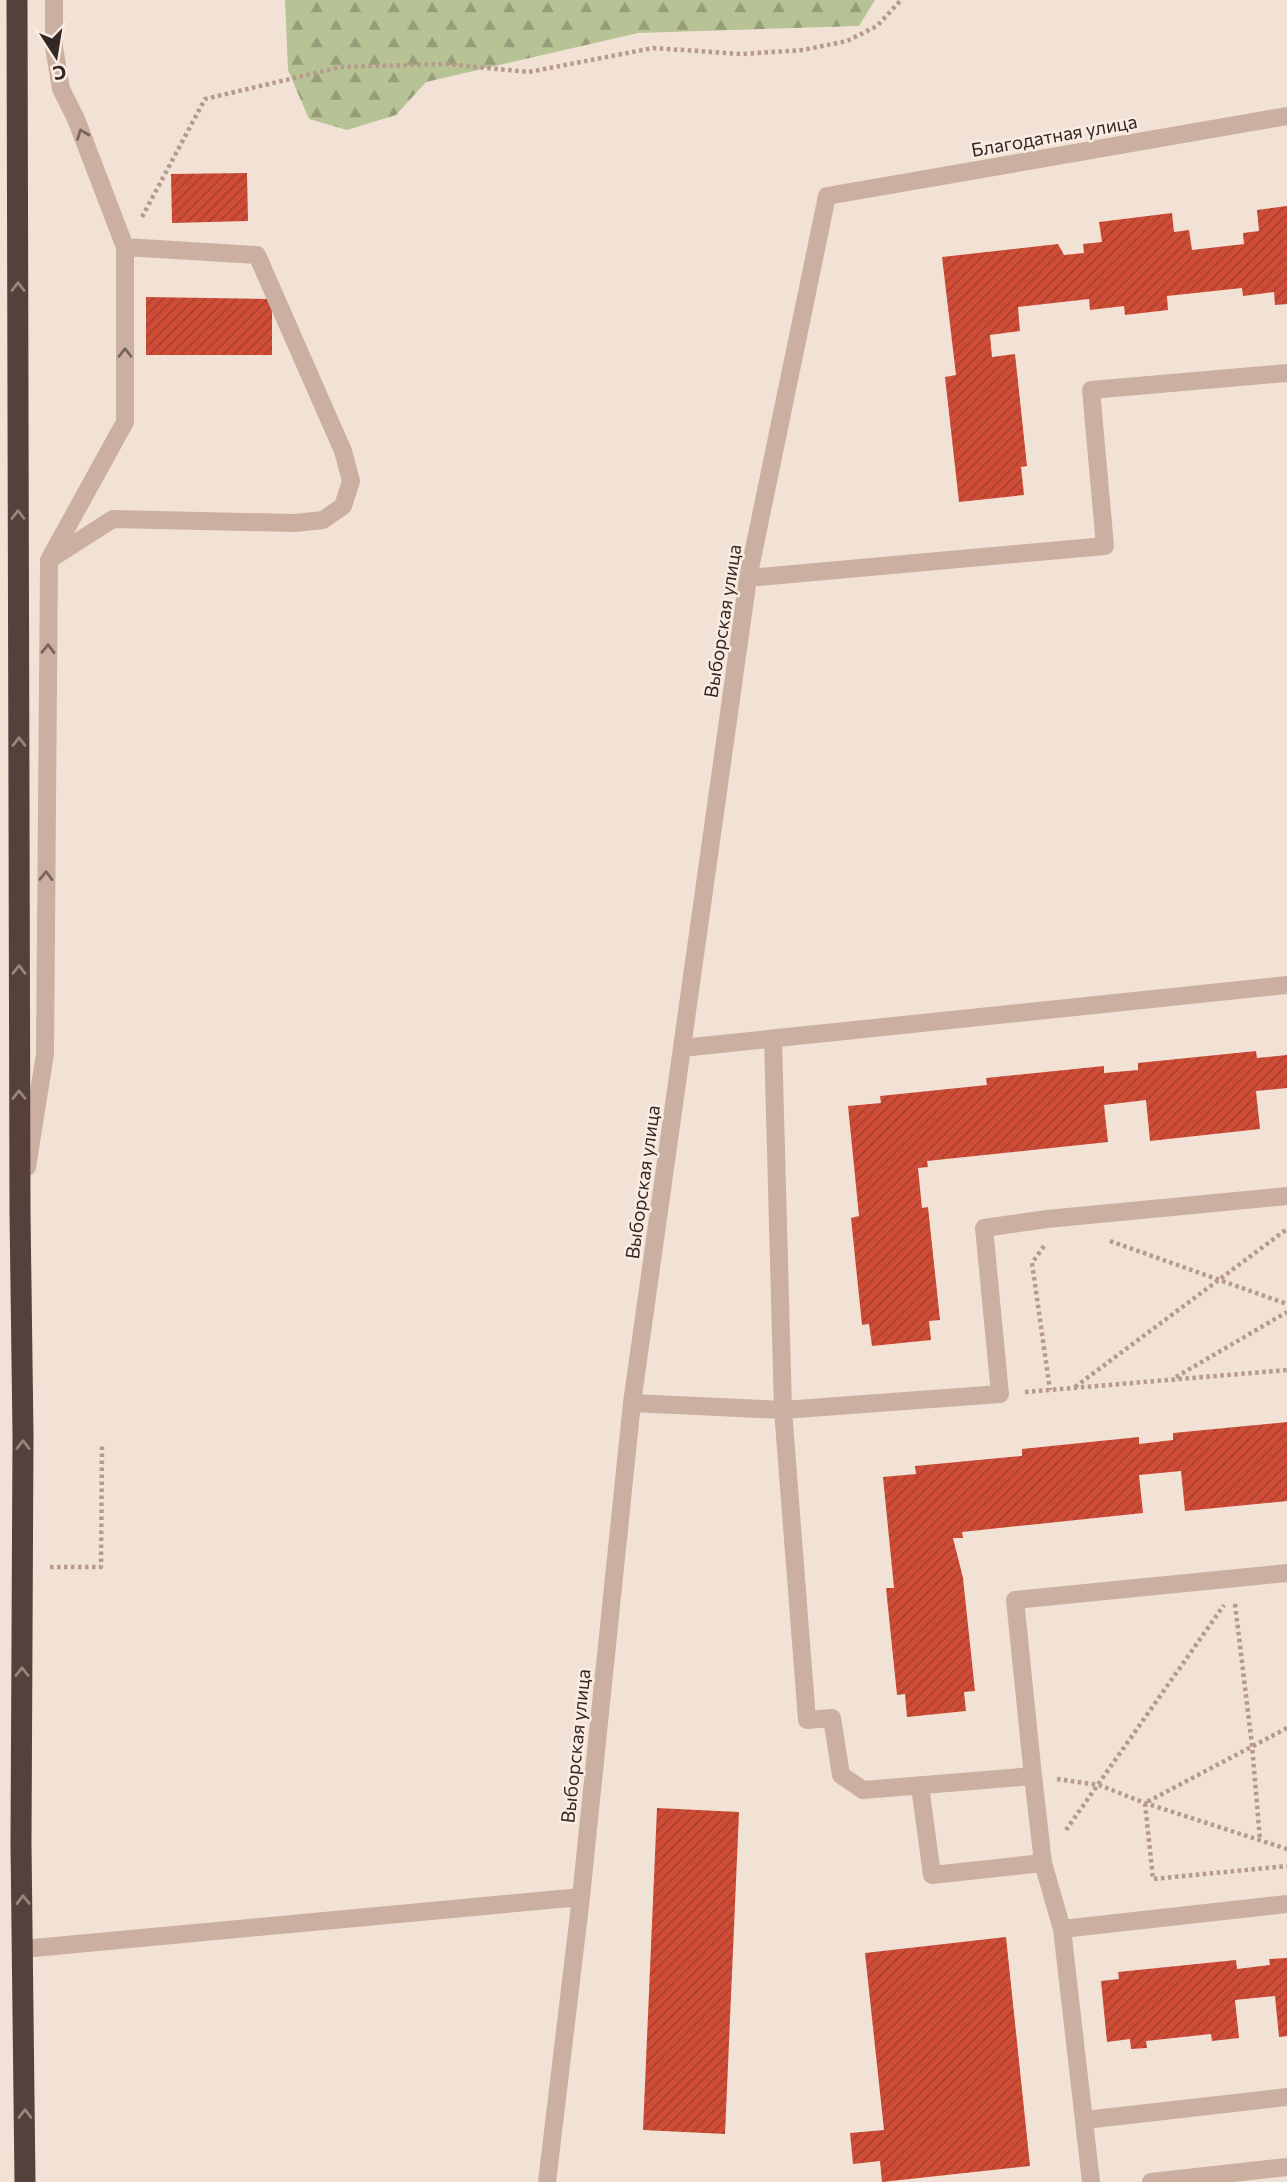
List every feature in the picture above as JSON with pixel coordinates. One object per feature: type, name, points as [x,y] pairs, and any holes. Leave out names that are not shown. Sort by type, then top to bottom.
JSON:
[{"type":"highway","points":[[17,0],[23,1435],[21,1844],[25,2182]]},
{"type":"street","points":[[20,1212],[45,1054],[49,560],[125,422],[125,247],[76,119],[61,89],[54,47],[54,0]]},
{"type":"street","name":"Благодатная улица","points":[[827,196],[1287,116]]},
{"type":"street","name":"Выборская улица","points":[[547,2182],[581,1897],[632,1403],[748,578],[827,196]]},
{"type":"street","points":[[49,560],[113,519],[295,523],[323,520],[343,506],[351,481],[343,451],[257,255],[125,247]]},
{"type":"street","points":[[748,578],[1105,546],[1091,390],[1287,373]]},
{"type":"street","points":[[682,1048],[1287,985]]},
{"type":"street","points":[[773,1039],[783,1410],[807,1720],[832,1718],[841,1775],[863,1790],[1033,1776]]},
{"type":"street","points":[[632,1403],[783,1410],[1000,1394],[984,1228],[1047,1219],[1287,1196]]},
{"type":"street","points":[[1091,2182],[1062,1928],[1042,1863],[1015,1600],[1237,1585],[1287,1573]]},
{"type":"street","points":[[920,1786],[932,1875],[1042,1863]]},
{"type":"street","points":[[23,1948],[581,1897]]},
{"type":"street","points":[[1062,1928],[1287,1904]]},
{"type":"street","points":[[1085,2120],[1287,2097]]},
{"type":"street","points":[[1151,2182],[1287,2167]]},
{"type":"path","points":[[125,247],[205,99],[341,67],[446,64],[529,72],[653,48],[742,54],[803,50],[847,41],[877,26],[901,0]]},
{"type":"path","points":[[1074,1388],[1287,1229]]},
{"type":"path","points":[[1112,1236],[1099,1237],[1287,1304]]},
{"type":"path","points":[[1046,1242],[1032,1263],[1049,1390]]},
{"type":"path","points":[[1173,1380],[1287,1312]]},
{"type":"path","points":[[1000,1394],[1287,1370]]},
{"type":"path","points":[[101,1567],[102,1446]]},
{"type":"path","points":[[1237,1585],[1260,1840]]},
{"type":"path","points":[[1042,1863],[1237,1585]]},
{"type":"path","points":[[1145,1803],[1287,1728]]},
{"type":"path","points":[[1033,1776],[1099,1785],[1145,1803],[1287,1849]]},
{"type":"path","points":[[1145,1803],[1153,1880],[1287,1866]]},
{"type":"green space","points":[[285,0],[875,0],[859,26],[638,33],[426,82],[396,115],[347,130],[309,119],[288,70]]},
{"type":"building","points":[[247,173],[248,221],[172,223],[171,174]]},
{"type":"building","points":[[1287,206],[1287,304],[1275,305],[1274,292],[1243,296],[1242,288],[1167,296],[1168,310],[1125,315],[1124,306],[1090,310],[1089,299],[1018,307],[1020,331],[990,335],[992,357],[1015,354],[1027,466],[1021,467],[1024,495],[959,502],[945,377],[956,375],[942,257],[1058,244],[1064,255],[1084,253],[1083,244],[1102,242],[1099,222],[1172,213],[1174,232],[1189,230],[1192,250],[1244,244],[1243,233],[1259,231],[1257,210]]},
{"type":"building","points":[[146,297],[272,299],[272,355],[146,355]]},
{"type":"building","points":[[1256,1051],[1257,1058],[1287,1055],[1287,1088],[1256,1091],[1260,1129],[1150,1141],[1146,1100],[1104,1105],[1108,1142],[927,1161],[928,1167],[918,1168],[922,1208],[928,1207],[940,1320],[929,1321],[931,1340],[872,1346],[869,1324],[862,1325],[851,1218],[859,1216],[848,1106],[881,1103],[880,1096],[987,1085],[986,1078],[1104,1066],[1104,1073],[1138,1070],[1138,1063]]},
{"type":"building","points":[[1287,1422],[1287,1501],[1185,1511],[1181,1471],[1139,1475],[1143,1513],[962,1532],[963,1538],[953,1538],[963,1578],[975,1691],[964,1692],[966,1711],[907,1717],[905,1694],[897,1695],[886,1588],[894,1588],[883,1477],[916,1474],[915,1466],[1022,1456],[1022,1449],[1139,1437],[1139,1444],[1173,1440],[1173,1433]]},
{"type":"building","points":[[657,1808],[739,1812],[725,2134],[643,2130]]},
{"type":"building","points":[[1006,1937],[1030,2166],[882,2182],[880,2161],[853,2164],[850,2133],[884,2130],[865,1953]]},
{"type":"building","points":[[1287,1958],[1287,2036],[1279,2037],[1275,1996],[1235,2000],[1239,2038],[1212,2041],[1211,2034],[1146,2041],[1147,2048],[1131,2049],[1130,2039],[1107,2042],[1101,1981],[1119,1979],[1118,1972],[1236,1960],[1237,1969],[1270,1965],[1269,1959]]}]
